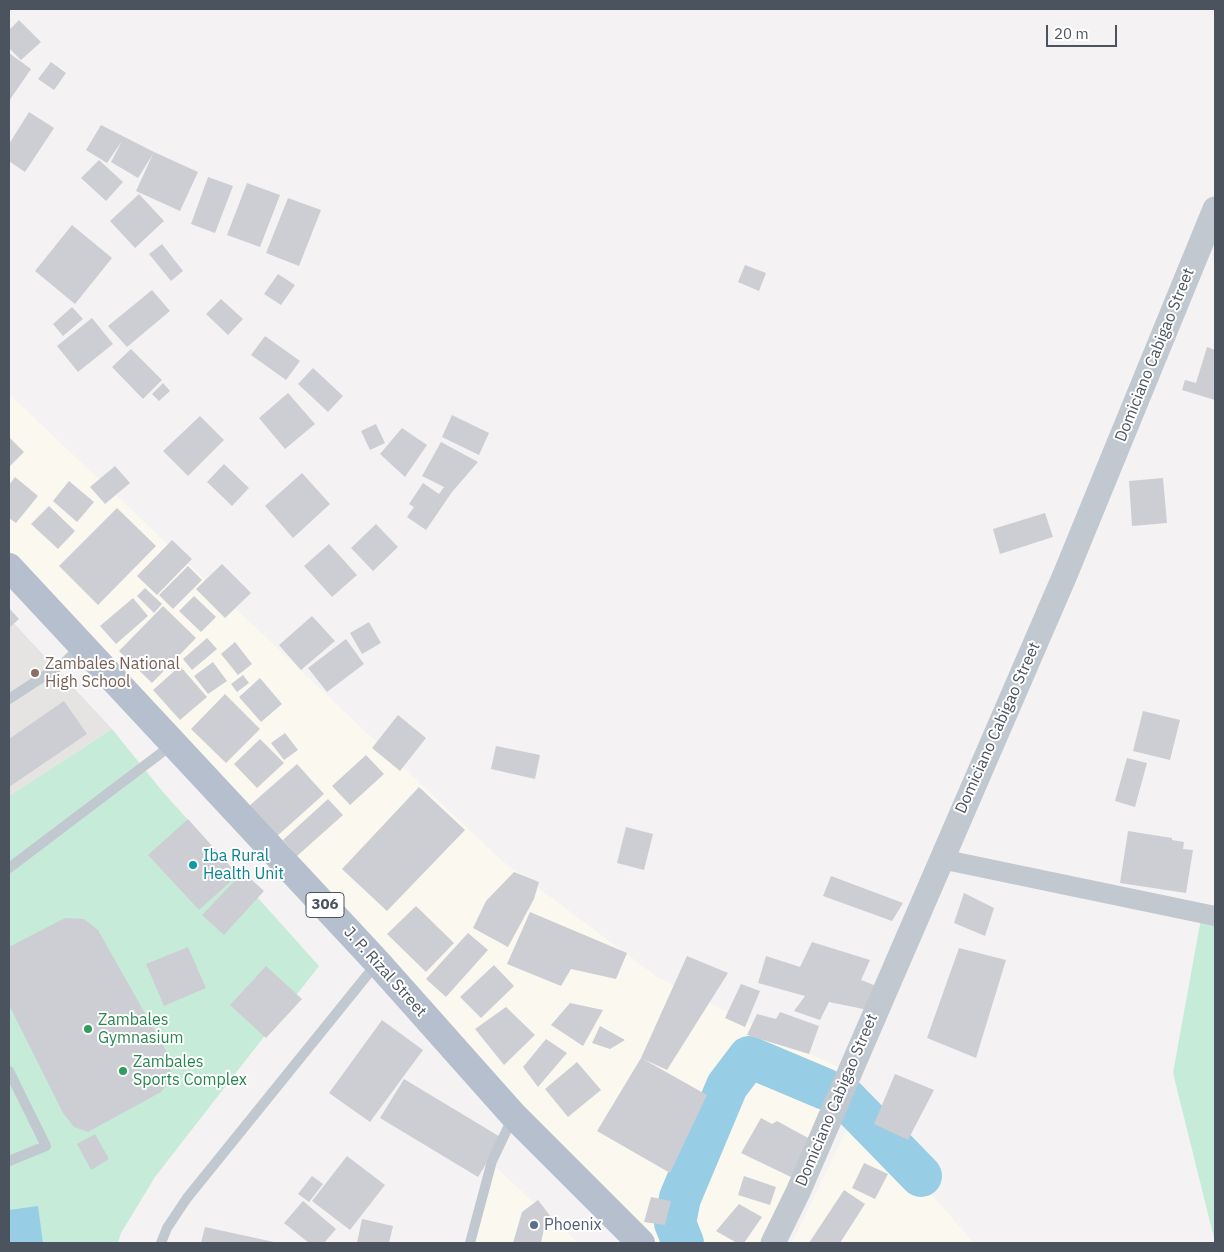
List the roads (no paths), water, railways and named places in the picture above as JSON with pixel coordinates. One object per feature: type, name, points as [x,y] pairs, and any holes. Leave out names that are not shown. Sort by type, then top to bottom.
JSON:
[{"type":"main road","name":"J. P. Rizal Street","points":[[9,566],[377,962],[514,1116],[641,1243]]},
{"type":"street","name":"Domiciano Cabigao Street","points":[[773,1243],[798,1192],[1065,575],[1215,209]]},
{"type":"street","points":[[941,859],[1215,916]]},
{"type":"lane","points":[[9,699],[64,663],[82,645]]},
{"type":"lane","points":[[9,868],[174,744]]},
{"type":"lane","points":[[161,1243],[167,1228],[187,1198],[377,962]]},
{"type":"lane","points":[[9,1071],[46,1146],[9,1161]]},
{"type":"lane","points":[[470,1243],[492,1160],[514,1116]]},
{"type":"water","points":[[38,1206],[43,1243],[9,1243],[9,1210]]},
{"type":"waterway","points":[[683,1243],[675,1223],[680,1198],[727,1086],[749,1057],[825,1089]]},
{"type":"waterway","points":[[846,1099],[921,1176]]},
{"type":"place","name":"Zambales National High School","points":[[35,673]]},
{"type":"place","name":"Iba Rural Health Unit","points":[[193,865]]},
{"type":"place","name":"Zambales Gymnasium","points":[[88,1029]]},
{"type":"place","name":"Zambales Sports Complex","points":[[123,1071]]},
{"type":"place","name":"Phoenix","points":[[534,1225]]}]
